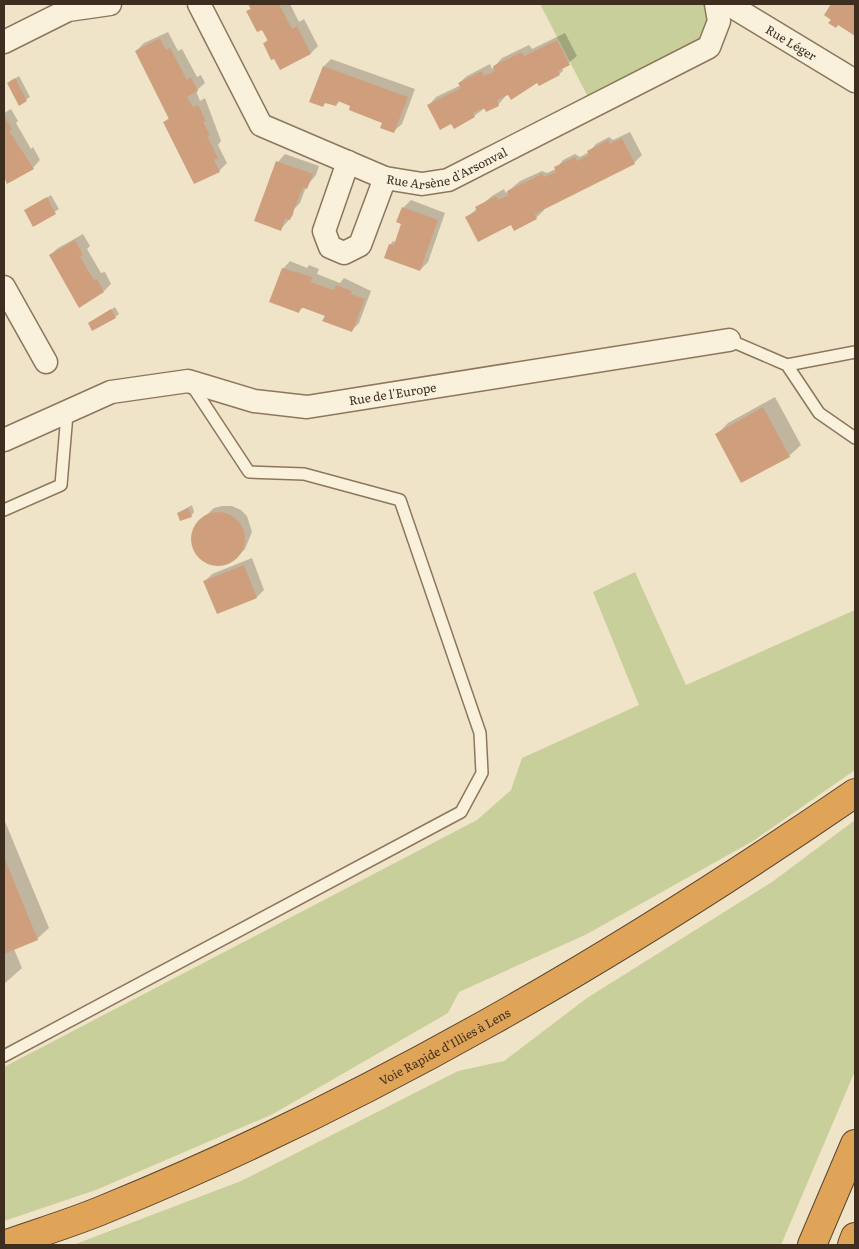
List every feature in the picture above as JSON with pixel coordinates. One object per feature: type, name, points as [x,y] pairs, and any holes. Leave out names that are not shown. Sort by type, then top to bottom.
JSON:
[{"type":"highway","name":"Voie Rapide d’Illies à Lens","points":[[4,1245],[102,1210],[193,1172],[352,1096],[437,1052],[601,958],[855,793]]},
{"type":"highway","points":[[812,1245],[855,1144]]},
{"type":"highway","points":[[852,1245],[855,1237]]},
{"type":"street","points":[[4,42],[68,10],[110,4]]},
{"type":"street","name":"Rue Arsène d'Arsonval","points":[[200,4],[261,125],[385,178],[422,184],[448,180],[709,46],[719,21],[716,4]]},
{"type":"street","name":"Rue Léger","points":[[728,4],[855,81]]},
{"type":"street","points":[[348,162],[324,230],[330,247],[344,253],[360,244],[385,178]]},
{"type":"street","points":[[4,287],[46,362]]},
{"type":"street","name":"Rue de l'Europe","points":[[4,440],[67,414],[111,392],[188,381],[254,401],[307,407],[729,340]]},
{"type":"lane","name":"Rue de l'Europe","points":[[729,340],[787,365]]},
{"type":"lane","points":[[855,352],[787,365],[819,413],[855,438]]},
{"type":"lane","points":[[4,1056],[462,812],[482,773],[480,733],[400,500],[304,474],[249,472],[188,381]]},
{"type":"lane","points":[[4,510],[61,485],[67,414]]},
{"type":"green space","points":[[540,4],[706,4],[709,12],[707,24],[698,43],[589,99]]},
{"type":"green space","points":[[635,572],[686,685],[855,610],[855,770],[753,841],[587,934],[459,992],[448,1013],[273,1114],[96,1190],[4,1221],[4,1067],[477,820],[511,790],[522,758],[639,705],[593,592]]},
{"type":"green space","points":[[855,820],[855,1071],[781,1245],[73,1245],[241,1181],[458,1071],[504,1061],[587,998],[772,882]]},
{"type":"building","points":[[248,4],[279,4],[292,29],[297,26],[311,54],[280,70],[274,59],[271,60],[263,43],[268,41],[262,30],[257,32],[246,11],[251,9]]},
{"type":"building","points":[[831,4],[855,4],[855,36],[838,25],[836,28],[828,23],[831,20],[824,15]]},
{"type":"building","points":[[160,38],[166,50],[170,48],[187,80],[191,77],[198,91],[187,97],[193,107],[198,105],[206,121],[203,122],[210,135],[207,136],[218,158],[214,160],[220,172],[194,184],[163,122],[169,119],[135,51]]},
{"type":"building","points":[[557,40],[570,65],[558,71],[560,75],[539,86],[537,83],[511,100],[508,95],[497,100],[499,106],[486,112],[484,108],[473,113],[475,117],[454,129],[451,124],[440,130],[427,105],[461,88],[458,83],[482,71],[484,76],[495,71],[493,66],[522,52],[524,56]]},
{"type":"building","points":[[323,66],[408,97],[394,133],[380,128],[382,123],[349,110],[350,106],[338,101],[336,106],[325,103],[323,107],[309,102]]},
{"type":"building","points":[[15,78],[27,101],[19,106],[7,83]]},
{"type":"building","points":[[4,116],[12,129],[9,131],[34,169],[7,184],[4,177]]},
{"type":"building","points":[[622,138],[635,164],[535,214],[537,219],[514,231],[511,225],[478,242],[465,217],[477,211],[475,207],[496,196],[498,200],[509,195],[507,191],[542,174],[544,177],[556,172],[554,167],[575,157],[577,161],[589,155],[587,151],[608,140],[610,144]]},
{"type":"building","points":[[276,161],[313,174],[307,189],[303,187],[290,220],[285,218],[281,231],[254,221]]},
{"type":"building","points":[[47,197],[56,214],[33,227],[24,210]]},
{"type":"building","points":[[402,207],[438,220],[420,271],[384,258],[389,244],[394,245],[401,224],[396,222]]},
{"type":"building","points":[[75,240],[83,255],[80,257],[94,280],[97,279],[104,292],[79,308],[49,255]]},
{"type":"building","points":[[282,268],[312,277],[311,282],[334,290],[336,285],[352,291],[351,294],[365,299],[352,332],[322,321],[325,316],[301,307],[299,313],[269,302]]},
{"type":"building","points":[[111,309],[116,318],[92,331],[88,323]]},
{"type":"building","points":[[763,407],[790,457],[741,483],[715,434]]},
{"type":"building","points":[[188,508],[192,517],[180,521],[177,513]]},
{"type":"building","points":[[218,512],[228,514],[237,520],[243,529],[245,539],[243,549],[237,558],[228,564],[218,566],[208,564],[199,558],[193,549],[191,539],[193,529],[199,520],[208,514]]},
{"type":"building","points":[[244,565],[257,598],[217,614],[203,581]]},
{"type":"building","points":[[4,857],[38,940],[4,954]]}]
